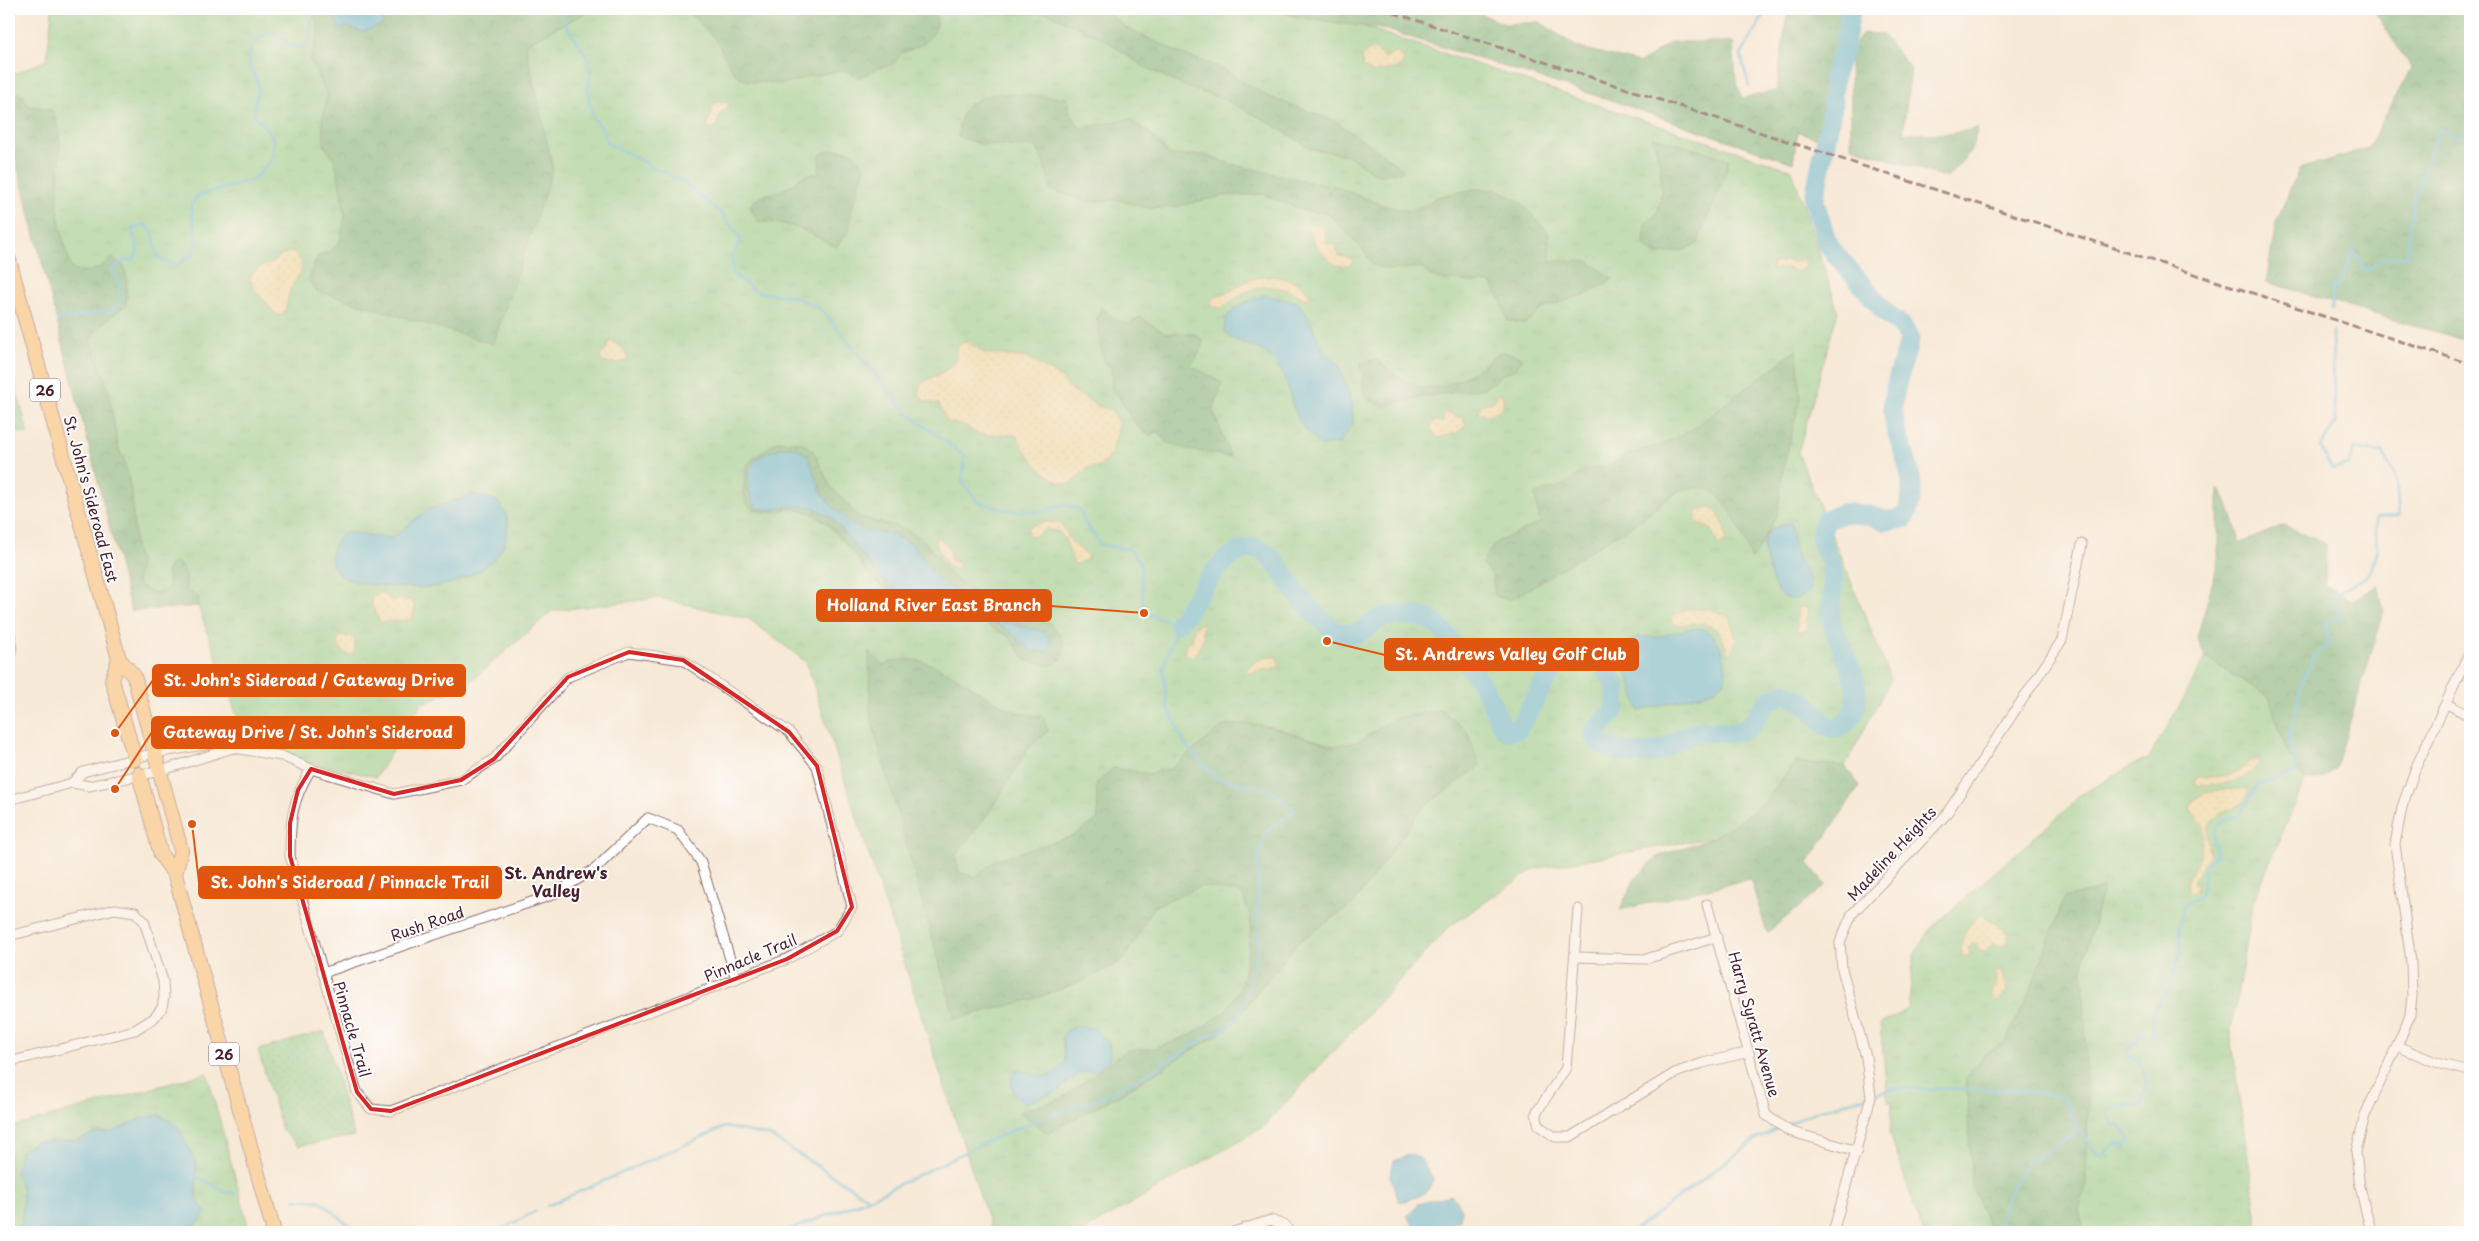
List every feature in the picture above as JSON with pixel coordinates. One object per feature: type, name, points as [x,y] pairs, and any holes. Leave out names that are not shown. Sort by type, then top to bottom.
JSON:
[{"type":"main road","name":"St. John's Sideroad East","points":[[9,260],[119,660],[134,676],[160,771],[181,850],[174,875]]},
{"type":"main road","name":"St. John's Sideroad East","points":[[119,660],[112,680],[135,759]]},
{"type":"main road","name":"26","points":[[139,774],[161,855],[174,875],[274,1232]]},
{"type":"street","name":"Madeline Heights","points":[[1832,1232],[1857,1151],[1871,1097],[1866,1058],[1842,969],[1840,942],[1852,914],[1945,816],[2062,640],[2082,544]]},
{"type":"street","points":[[9,630],[12,642],[9,660]]},
{"type":"street","points":[[2371,1232],[2360,1187],[2356,1152],[2365,1115],[2398,1046],[2410,1015],[2412,996],[2410,954],[2395,844],[2402,806],[2416,766],[2447,704],[2470,650]]},
{"type":"street","name":"Pinnacle Trail","points":[[72,784],[83,772],[155,753],[210,744],[282,756],[311,769],[394,794],[461,780],[494,759],[568,677],[629,652],[683,660],[789,732],[817,766],[852,907],[836,931],[787,959],[390,1111],[371,1109],[356,1092],[290,856],[290,823],[298,790],[311,769]]},
{"type":"street","points":[[2447,704],[2470,716]]},
{"type":"street","name":"Pinnacle Trail","points":[[72,784],[88,786],[160,771],[235,748]]},
{"type":"street","points":[[9,800],[72,784]]},
{"type":"street","name":"Rush Road","points":[[323,973],[552,895],[595,869],[648,818],[678,830],[700,862],[736,979]]},
{"type":"street","name":"Harry Syratt Avenue","points":[[1707,904],[1766,1115],[1789,1131],[1857,1151]]},
{"type":"street","points":[[9,936],[115,909],[135,912],[144,921],[163,981],[164,997],[162,1008],[154,1018],[135,1030],[9,1062]]},
{"type":"street","points":[[1578,909],[1566,1068],[1536,1113],[1539,1126],[1555,1137],[1570,1137],[1675,1073],[1749,1052]]},
{"type":"street","points":[[1575,957],[1646,959],[1716,937]]},
{"type":"street","points":[[2398,1046],[2440,1064],[2470,1071]]},
{"type":"street","points":[[1233,1232],[1271,1220],[1286,1226],[1289,1232]]},
{"type":"highlighted area","points":[[629,652],[683,660],[789,732],[817,766],[852,907],[837,931],[787,959],[391,1111],[371,1109],[357,1092],[290,856],[290,823],[298,790],[311,769],[394,794],[461,780],[494,759],[568,677]]},
{"type":"green space","points":[[52,9],[1311,9],[1792,170],[1838,311],[1798,453],[1891,679],[1845,766],[1795,762],[1762,805],[1715,837],[1534,869],[1449,927],[1263,1127],[1082,1232],[992,1232],[806,662],[749,619],[659,598],[552,611],[465,686],[422,703],[376,777],[249,750],[198,606],[131,611],[9,133],[9,76],[47,60]]},
{"type":"green space","points":[[309,9],[593,9],[525,44],[553,169],[493,344],[314,290],[309,278],[317,256],[330,251],[340,242],[345,216],[337,169],[334,159],[325,147],[322,123],[327,95],[310,60],[318,29]]},
{"type":"green space","points":[[685,9],[935,9],[937,18],[934,32],[929,38],[917,47],[901,53],[894,64],[878,68],[859,78],[845,70],[807,77],[785,84],[747,81],[734,73],[716,40]]},
{"type":"green space","points":[[949,9],[1105,9],[1125,27],[1179,53],[1217,66],[1267,96],[1335,121],[1404,171],[1378,175],[1347,155],[1311,149],[1270,123],[1226,100],[1186,87],[1141,65],[1107,41],[1048,13],[993,14]]},
{"type":"green space","points":[[1272,9],[1470,9],[1505,24],[1540,22],[1577,47],[1640,63],[1671,42],[1733,42],[1736,80],[1742,98],[1776,91],[1788,9],[1851,9],[1847,16],[1832,94],[1823,124],[1817,138],[1798,132],[1793,163],[1613,101],[1387,30],[1293,16]]},
{"type":"green space","points":[[2373,9],[2470,9],[2470,284],[2467,288],[2470,291],[2470,342],[2266,282],[2276,222],[2299,169],[2368,148],[2411,68]]},
{"type":"green space","points":[[1863,33],[1882,34],[1911,69],[1903,133],[1948,134],[1978,128],[1971,151],[1947,178],[1851,147],[1850,52]]},
{"type":"green space","points":[[9,89],[23,96],[28,106],[51,109],[56,121],[60,147],[58,212],[71,268],[83,271],[93,270],[113,258],[124,267],[127,279],[126,305],[99,326],[91,340],[108,388],[118,447],[124,459],[132,495],[135,546],[140,564],[137,583],[152,592],[160,592],[169,588],[167,572],[170,564],[178,562],[186,574],[186,590],[199,598],[198,606],[131,611],[9,133]]},
{"type":"green space","points":[[996,93],[1068,98],[1070,113],[1080,128],[1129,119],[1151,134],[1170,155],[1204,155],[1238,166],[1328,186],[1328,196],[1332,185],[1388,207],[1410,211],[1426,205],[1436,197],[1474,189],[1499,190],[1519,201],[1548,232],[1551,261],[1588,261],[1613,279],[1587,294],[1543,308],[1525,324],[1507,320],[1501,300],[1490,283],[1444,280],[1430,276],[1422,267],[1390,270],[1373,265],[1362,248],[1328,213],[1305,211],[1262,194],[1223,196],[1178,206],[1151,209],[1118,200],[1088,202],[1051,190],[1045,166],[1036,146],[1006,146],[977,143],[958,136],[961,117],[968,106],[972,102]]},
{"type":"green space","points":[[1652,136],[1729,159],[1727,169],[1697,244],[1685,250],[1654,255],[1644,244],[1645,224],[1656,214],[1661,196],[1661,175]]},
{"type":"green space","points":[[834,149],[852,152],[865,167],[852,207],[849,231],[836,247],[790,226],[759,222],[749,206],[754,201],[762,196],[790,186],[802,177],[819,173],[821,154]]},
{"type":"green space","points":[[1101,307],[1116,320],[1128,324],[1140,317],[1165,333],[1196,334],[1203,341],[1199,354],[1191,365],[1222,383],[1213,411],[1231,457],[1190,450],[1166,442],[1158,431],[1150,435],[1137,426],[1112,389],[1111,367],[1103,362],[1097,319]]},
{"type":"green space","points":[[1797,349],[1800,399],[1783,470],[1777,515],[1752,560],[1735,519],[1722,499],[1705,489],[1685,488],[1670,496],[1633,525],[1509,600],[1495,596],[1492,575],[1482,563],[1495,543],[1540,523],[1535,494],[1564,485],[1583,471],[1608,466],[1629,454],[1658,446],[1690,431]]},
{"type":"green space","points":[[1501,351],[1523,358],[1516,369],[1503,374],[1485,388],[1433,395],[1382,406],[1365,398],[1361,363],[1376,359],[1407,381],[1429,388],[1440,387],[1462,378]]},
{"type":"green space","points":[[9,358],[28,434],[9,431]]},
{"type":"green space","points":[[777,441],[801,442],[813,451],[831,487],[859,517],[898,527],[920,537],[937,555],[947,572],[981,598],[1008,611],[1031,614],[1047,620],[1058,631],[1064,643],[1062,659],[1050,666],[1026,660],[1008,636],[956,608],[907,596],[882,587],[865,570],[858,558],[828,524],[812,513],[792,509],[768,513],[752,509],[747,504],[743,491],[746,468],[749,462]]},
{"type":"green space","points":[[2218,489],[2227,501],[2241,543],[2284,525],[2326,544],[2325,585],[2353,601],[2378,585],[2384,612],[2335,770],[2322,778],[2305,780],[2287,752],[2269,697],[2205,657],[2197,637],[2218,563]]},
{"type":"green space","points":[[869,651],[883,665],[902,660],[920,661],[938,667],[1005,706],[1023,713],[1042,716],[1048,731],[1028,749],[990,811],[956,855],[958,872],[976,877],[995,860],[1073,836],[1098,819],[1096,784],[1113,768],[1149,774],[1172,768],[1223,726],[1248,723],[1272,727],[1335,746],[1359,741],[1395,718],[1442,710],[1467,731],[1480,766],[1423,807],[1354,903],[1297,943],[1227,1029],[1124,1092],[1048,1133],[1019,1112],[1061,1099],[1127,1050],[1156,1048],[1192,1034],[1224,1013],[1240,989],[1249,946],[1251,919],[1242,893],[1201,886],[1153,907],[1124,960],[1085,980],[1034,999],[955,1019],[870,715]]},
{"type":"green space","points":[[2205,657],[2269,697],[2305,780],[2254,900],[2230,1036],[2259,1232],[1923,1232],[1890,1134],[1892,1102],[1888,1102],[1880,1024],[1908,1009],[1914,955],[1930,929],[2071,805],[2078,796],[2138,762],[2148,759]]},
{"type":"green space","points":[[1795,762],[1845,766],[1860,786],[1808,863],[1826,885],[1767,933],[1750,879],[1620,910],[1634,880],[1658,856],[1715,837],[1762,805]]},
{"type":"green space","points":[[2103,888],[2083,964],[2088,1110],[2086,1183],[2079,1211],[2085,1232],[1991,1232],[1972,1186],[1966,1078],[1984,1055],[2005,1042],[2029,994],[2064,898]]},
{"type":"green space","points":[[324,1031],[354,1136],[298,1146],[282,1130],[258,1050]]},
{"type":"green space","points":[[207,1073],[250,1232],[9,1232],[9,1128]]},
{"type":"sand","points":[[1374,48],[1384,58],[1397,53],[1404,60],[1403,64],[1396,68],[1373,73],[1363,67],[1361,58]]},
{"type":"sand","points":[[728,102],[729,106],[721,113],[716,127],[709,130],[707,124],[712,113],[712,104]]},
{"type":"sand","points":[[1308,224],[1324,227],[1327,244],[1334,244],[1339,256],[1353,259],[1353,264],[1344,266],[1330,261],[1306,227]]},
{"type":"sand","points":[[290,252],[296,254],[302,263],[301,272],[290,290],[285,311],[282,315],[277,315],[253,288],[250,277],[259,268]]},
{"type":"sand","points":[[1802,258],[1807,264],[1805,268],[1800,270],[1795,271],[1787,268],[1771,269],[1774,262],[1781,263],[1784,260],[1793,263]]},
{"type":"sand","points":[[1263,276],[1283,278],[1297,283],[1307,291],[1310,297],[1305,299],[1282,289],[1262,287],[1243,294],[1222,308],[1212,307],[1210,302],[1215,297]]},
{"type":"sand","points":[[609,341],[622,348],[628,360],[618,363],[602,363],[600,355],[606,350]]},
{"type":"sand","points":[[963,342],[969,343],[985,353],[1027,358],[1060,377],[1072,390],[1098,406],[1113,411],[1119,425],[1108,459],[1100,466],[1087,469],[1073,482],[1063,483],[1055,480],[1039,467],[1016,435],[977,433],[967,426],[947,422],[939,404],[924,401],[919,393],[920,385],[956,362],[956,351]]},
{"type":"sand","points":[[1497,394],[1502,394],[1504,401],[1502,409],[1490,415],[1478,413],[1481,405],[1494,401]]},
{"type":"sand","points":[[1447,412],[1457,417],[1463,416],[1466,425],[1457,433],[1438,438],[1431,430],[1431,425],[1436,421],[1442,422],[1444,414]]},
{"type":"sand","points":[[1709,507],[1720,517],[1724,527],[1726,542],[1719,545],[1712,530],[1699,524],[1695,519],[1698,510]]},
{"type":"sand","points":[[1044,522],[1060,522],[1072,542],[1088,556],[1088,559],[1074,564],[1065,539],[1058,531],[1046,529],[1036,536],[1029,537],[1028,527]]},
{"type":"sand","points":[[939,537],[950,548],[951,560],[960,564],[958,571],[950,567],[944,559],[935,540]]},
{"type":"sand","points":[[383,593],[392,601],[399,599],[412,601],[415,609],[409,620],[380,622],[371,603],[373,596]]},
{"type":"sand","points":[[1805,607],[1807,609],[1807,630],[1797,633],[1798,608]]},
{"type":"sand","points":[[1687,609],[1710,609],[1728,616],[1734,631],[1735,645],[1728,654],[1721,635],[1712,627],[1700,624],[1676,625],[1672,622],[1672,615]]},
{"type":"sand","points":[[1204,623],[1202,629],[1204,637],[1196,655],[1186,656],[1184,647],[1192,640],[1195,626]]},
{"type":"sand","points":[[341,636],[350,636],[355,641],[355,652],[352,655],[346,654],[340,648],[337,639]]},
{"type":"sand","points":[[1264,657],[1277,657],[1280,667],[1256,671],[1251,674],[1245,671],[1253,663]]},
{"type":"sand","points":[[2250,760],[2256,760],[2259,763],[2254,770],[2240,779],[2223,784],[2206,785],[2197,785],[2195,781],[2197,777],[2226,775],[2239,771]]},
{"type":"sand","points":[[2247,788],[2249,791],[2240,804],[2221,813],[2211,822],[2207,836],[2210,855],[2199,873],[2192,880],[2197,887],[2196,891],[2191,892],[2187,890],[2187,879],[2200,858],[2204,827],[2189,808],[2192,801],[2205,793]]},
{"type":"sand","points":[[1981,914],[2009,933],[2008,942],[2002,946],[1992,944],[1986,951],[1980,951],[1978,945],[1972,943],[1969,947],[1970,955],[1963,957],[1961,946],[1965,933]]},
{"type":"sand","points":[[2002,969],[2007,991],[2001,1000],[1996,1002],[1990,993],[1995,986],[1996,972]]},
{"type":"water","points":[[338,9],[382,9],[383,24],[362,32],[347,27],[340,30],[335,17]]},
{"type":"water","points":[[1264,295],[1297,302],[1308,317],[1323,350],[1339,366],[1352,403],[1353,423],[1340,443],[1321,446],[1301,424],[1282,372],[1277,364],[1260,349],[1235,340],[1224,332],[1226,317],[1241,304]]},
{"type":"water","points":[[783,447],[792,447],[802,451],[809,459],[821,491],[829,503],[852,524],[867,531],[890,534],[912,544],[934,575],[974,607],[1002,622],[1045,632],[1051,640],[1047,652],[1032,652],[1009,631],[957,601],[934,594],[917,594],[894,588],[881,578],[833,519],[813,507],[791,506],[770,510],[757,508],[752,498],[748,481],[752,465],[766,454]]},
{"type":"water","points":[[473,494],[497,501],[507,517],[508,525],[504,543],[495,558],[488,565],[471,575],[435,587],[407,588],[359,582],[340,575],[335,570],[332,552],[340,536],[345,532],[392,538],[427,510]]},
{"type":"water","points":[[1791,523],[1795,551],[1810,581],[1809,592],[1792,599],[1785,598],[1776,588],[1764,554],[1764,541],[1769,531],[1781,525]]},
{"type":"water","points":[[1687,629],[1703,629],[1715,638],[1724,658],[1725,680],[1713,691],[1639,711],[1622,654],[1626,643],[1638,637],[1658,637]]},
{"type":"water","points":[[1076,1026],[1094,1028],[1109,1043],[1110,1059],[1097,1071],[1080,1072],[1056,1092],[1024,1103],[1012,1090],[1013,1072],[1021,1069],[1045,1076],[1055,1072],[1065,1061],[1062,1037],[1066,1031]]},
{"type":"water","points":[[160,1115],[178,1127],[197,1163],[196,1198],[206,1213],[196,1225],[175,1232],[9,1232],[22,1224],[23,1190],[16,1174],[20,1152],[35,1142],[79,1140],[95,1133],[112,1132],[143,1118]]},
{"type":"water","points":[[1411,1154],[1419,1157],[1433,1179],[1425,1193],[1399,1202],[1390,1176],[1394,1161]]},
{"type":"water","points":[[1451,1195],[1460,1206],[1460,1220],[1434,1231],[1417,1230],[1407,1216],[1418,1204]]},
{"type":"waterway","points":[[57,320],[114,310],[120,300],[121,290],[118,281],[111,271],[119,263],[134,259],[138,250],[132,229],[144,224],[152,231],[158,258],[175,266],[191,256],[197,244],[191,206],[197,196],[255,179],[272,159],[275,142],[271,134],[254,115],[258,84],[250,66],[249,55],[253,45],[270,32],[283,38],[291,47],[303,47],[310,39],[312,27],[307,12],[301,9]]},
{"type":"waterway","points":[[547,1206],[725,1127],[770,1136],[869,1199],[988,1141],[1037,1120],[1102,1097],[1157,1068],[1210,1035],[1227,1029],[1242,1010],[1258,951],[1258,861],[1265,833],[1295,811],[1270,790],[1216,778],[1185,745],[1167,705],[1163,669],[1178,623],[1144,613],[1140,562],[1129,549],[1101,545],[1084,522],[1080,510],[1064,504],[1042,512],[1007,510],[978,502],[962,482],[965,456],[907,413],[822,310],[795,297],[757,292],[732,273],[733,255],[741,239],[722,214],[683,182],[607,143],[602,129],[592,115],[588,92],[590,75],[588,58],[564,22],[561,9]]},
{"type":"waterway","points":[[1749,86],[1741,55],[1767,9]]},
{"type":"waterway","points":[[1178,623],[1212,574],[1226,560],[1244,550],[1254,549],[1264,552],[1269,556],[1305,603],[1333,630],[1354,634],[1361,632],[1377,620],[1389,616],[1418,617],[1433,622],[1449,638],[1473,670],[1506,731],[1518,729],[1549,675],[1564,657],[1578,651],[1588,651],[1600,660],[1616,685],[1616,708],[1593,735],[1614,750],[1643,754],[1660,750],[1688,735],[1699,732],[1730,733],[1742,730],[1751,724],[1767,703],[1784,693],[1806,703],[1825,725],[1837,729],[1850,718],[1856,705],[1856,690],[1853,675],[1830,614],[1833,590],[1832,570],[1821,537],[1825,520],[1844,513],[1868,515],[1886,521],[1905,518],[1912,487],[1910,473],[1894,421],[1893,406],[1910,338],[1902,326],[1886,313],[1828,245],[1814,200],[1832,109],[1834,75],[1845,45],[1851,9]]},
{"type":"waterway","points":[[2332,309],[2333,286],[2338,287],[2354,251],[2366,272],[2382,258],[2407,256],[2413,202],[2439,129],[2457,137],[2470,132]]},
{"type":"waterway","points":[[1632,1232],[1758,1138],[1814,1112],[1895,1088],[2019,1090],[2063,1097],[2084,1136],[2101,1156],[2116,1143],[2124,1149],[2130,1139],[2120,1126],[2113,1125],[2107,1112],[2118,1106],[2131,1105],[2139,1107],[2142,1104],[2146,1083],[2145,1075],[2138,1060],[2128,1057],[2128,1049],[2137,1042],[2137,1037],[2143,1035],[2148,1037],[2152,1034],[2153,1011],[2169,989],[2180,953],[2179,926],[2184,905],[2201,896],[2206,865],[2216,855],[2214,832],[2219,824],[2237,818],[2258,785],[2297,772],[2289,739],[2301,686],[2313,657],[2331,642],[2324,624],[2341,617],[2331,597],[2369,575],[2377,552],[2375,517],[2399,516],[2396,479],[2383,453],[2354,448],[2349,465],[2332,469],[2320,447],[2335,424],[2332,332]]},
{"type":"waterway","points":[[1998,1232],[2007,1198],[2025,1165],[2080,1129]]},
{"type":"waterway","points":[[197,1176],[224,1191],[234,1193]]},
{"type":"waterway","points":[[295,1199],[321,1201],[356,1232]]},
{"type":"waterway","points":[[784,1232],[869,1199]]},
{"type":"waterway","points":[[497,1232],[536,1211]]},
{"type":"railway","points":[[1382,9],[2470,364]]},
{"type":"place","name":"Holland River East Branch","points":[[1144,613]]},
{"type":"place","name":"St. Andrews Valley Golf Club","points":[[1327,641]]},
{"type":"place","name":"St. John's Sideroad / Gateway Drive","points":[[115,733]]},
{"type":"place","name":"Gateway Drive / St. John's Sideroad","points":[[115,789]]},
{"type":"place","name":"St. John's Sideroad / Pinnacle Trail","points":[[192,824]]},
{"type":"district","name":"St. Andrew's Valley","points":[[556,881]]}]
